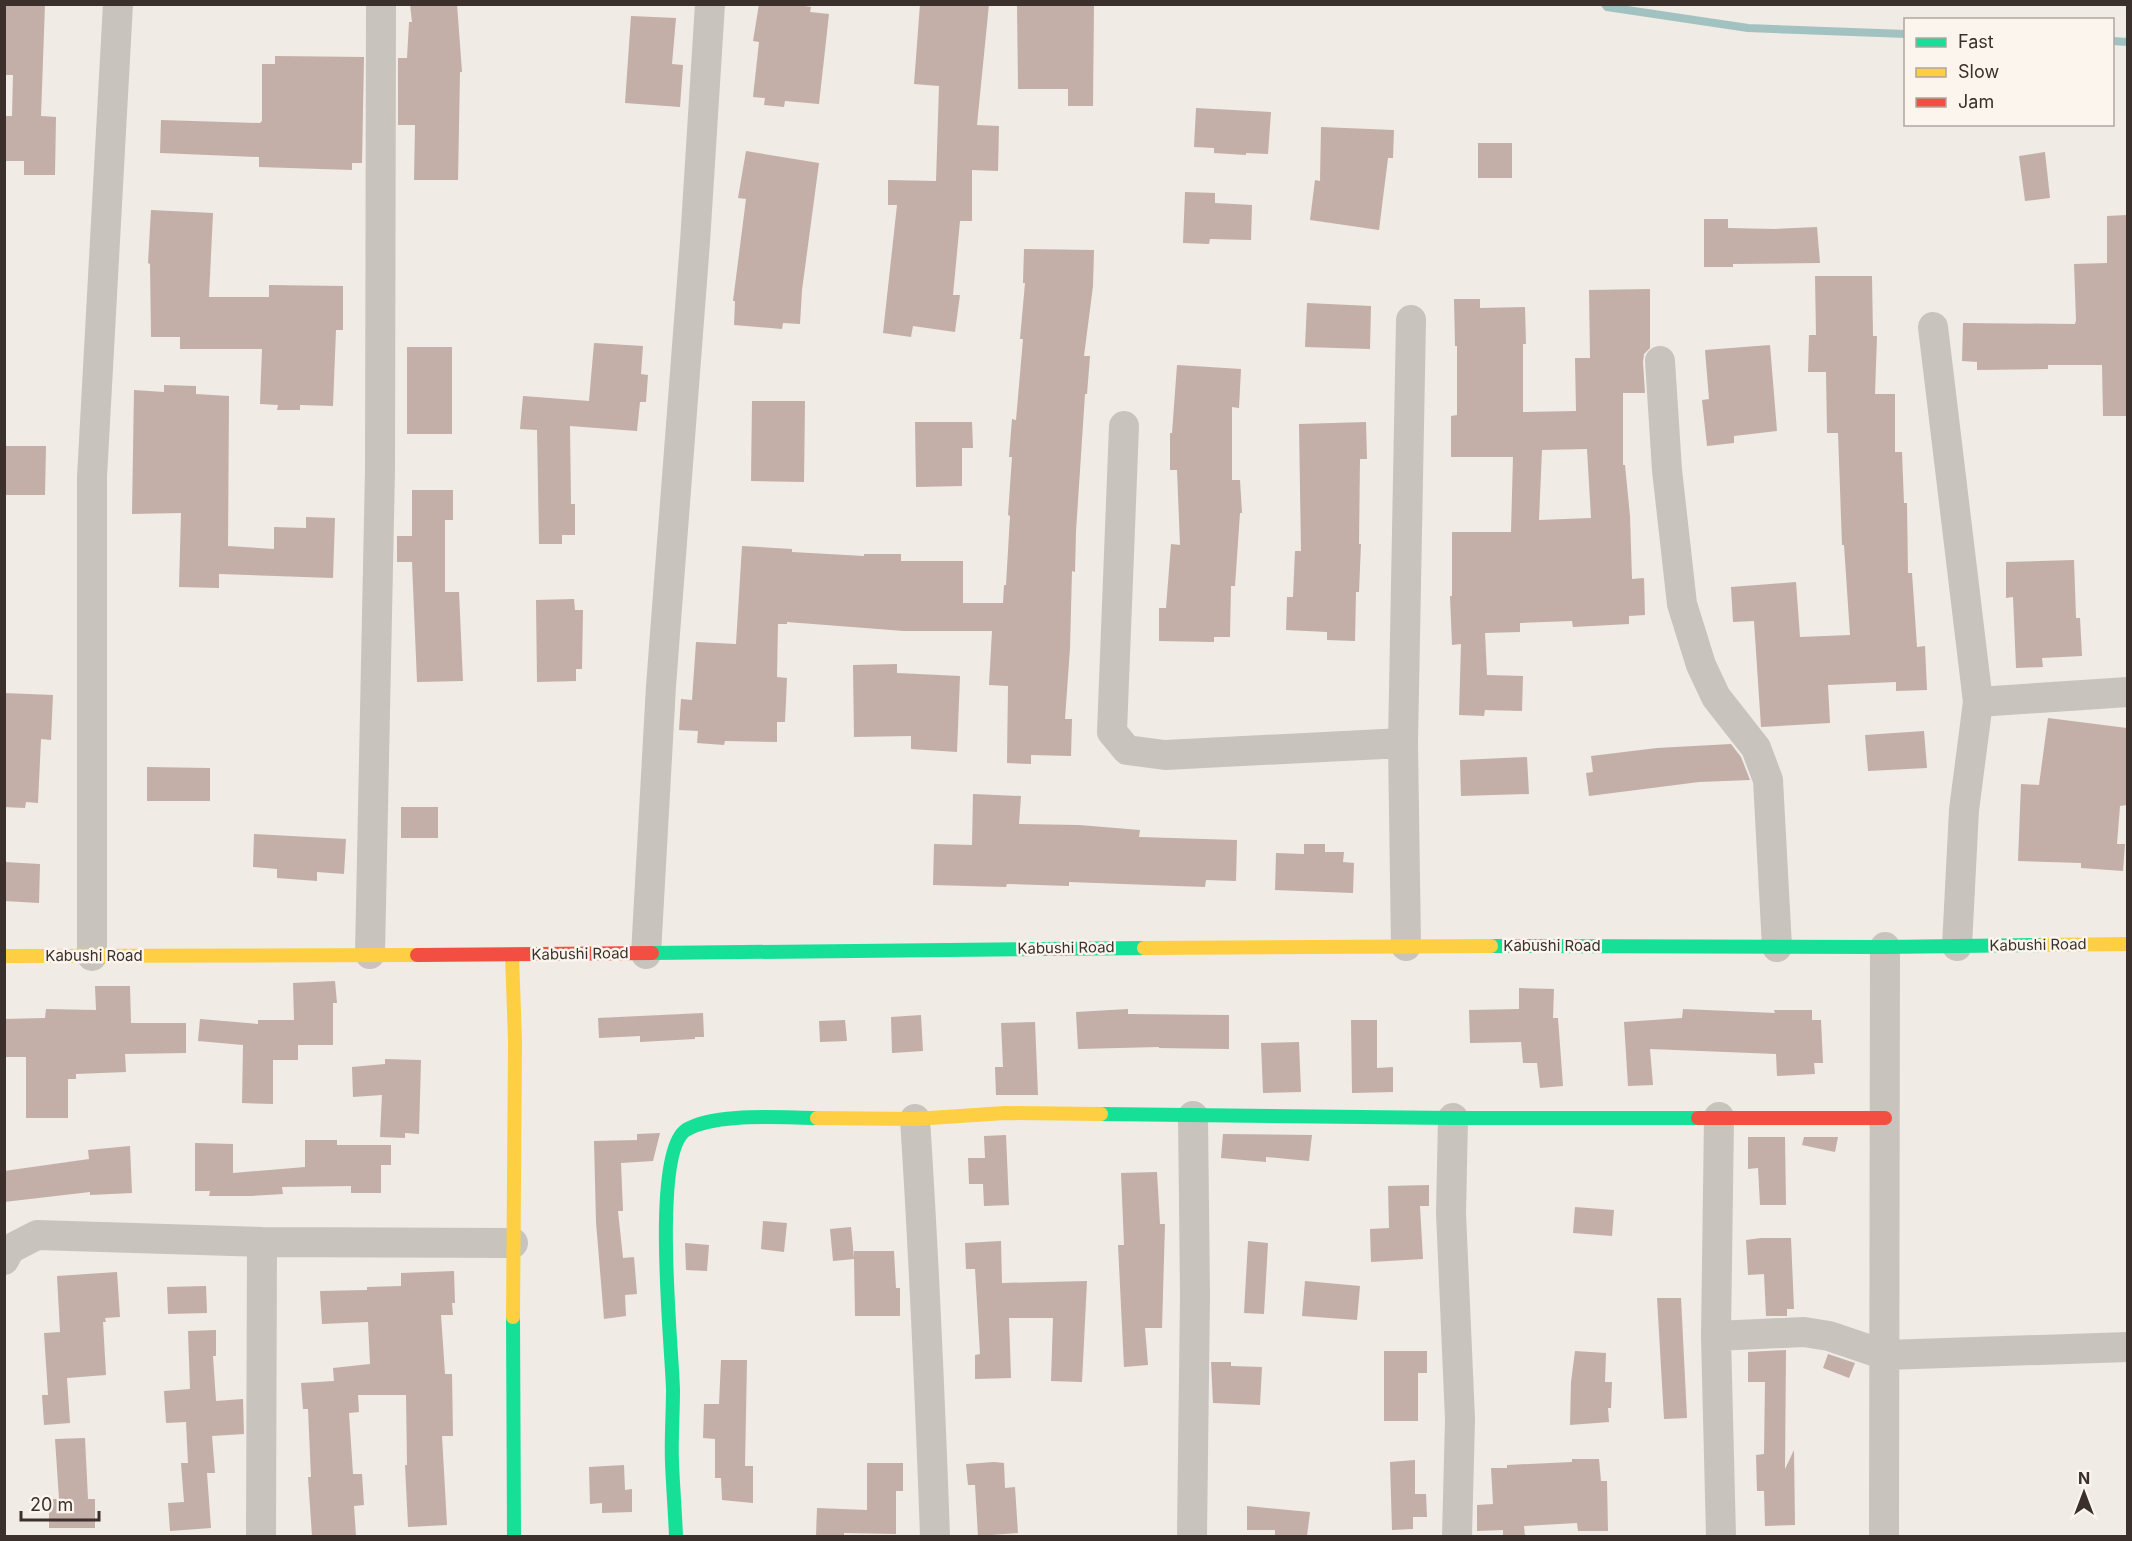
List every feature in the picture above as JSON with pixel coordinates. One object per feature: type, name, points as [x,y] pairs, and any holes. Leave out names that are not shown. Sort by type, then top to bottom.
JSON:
[{"type":"street","points":[[92,956],[92,477],[118,4]]},
{"type":"street","points":[[370,954],[380,470],[381,4]]},
{"type":"street","points":[[646,954],[661,686],[695,242],[710,4]]},
{"type":"street","points":[[1406,946],[1403,743],[1411,320]]},
{"type":"street","points":[[1933,327],[1978,702],[1965,810],[1957,946]]},
{"type":"street","points":[[1660,361],[1667,470],[1682,604],[1701,664],[1716,697],[1756,748],[1768,780],[1777,947]]},
{"type":"street","points":[[1124,426],[1112,732],[1127,750],[1165,755],[1403,743]]},
{"type":"street","points":[[1978,702],[2127,692]]},
{"type":"street","name":"Kabushi Road","points":[[4,956],[512,955],[1406,946],[1885,947],[2127,944]]},
{"type":"street","points":[[1884,1536],[1885,947]]},
{"type":"street","points":[[512,955],[515,1041],[514,1536]]},
{"type":"street","points":[[676,1536],[666,1217],[670,1170],[675,1146],[685,1131],[706,1124],[742,1118],[915,1119],[1005,1113],[1453,1118],[1885,1118]]},
{"type":"street","points":[[1192,1536],[1195,1295],[1193,1116]]},
{"type":"street","points":[[1719,1117],[1716,1335],[1721,1536]]},
{"type":"street","points":[[1453,1118],[1450,1213],[1460,1419],[1457,1536]]},
{"type":"street","points":[[915,1119],[925,1278],[935,1536]]},
{"type":"street","points":[[4,1260],[10,1249],[37,1235],[262,1242],[513,1242]]},
{"type":"street","points":[[261,1536],[262,1242]]},
{"type":"street","points":[[1716,1335],[1804,1332],[1829,1336],[1885,1355],[2127,1347]]},
{"type":"building","points":[[4,4],[45,4],[41,116],[56,117],[55,175],[24,175],[24,161],[4,161],[4,116],[12,116],[13,75],[4,75]]},
{"type":"building","points":[[410,4],[457,4],[462,72],[460,72],[458,180],[414,180],[415,125],[398,125],[398,58],[407,58],[409,22],[412,22]]},
{"type":"building","points":[[759,4],[791,4],[811,7],[810,12],[829,14],[819,104],[785,101],[784,107],[764,105],[765,98],[753,97],[759,42],[753,41]]},
{"type":"building","points":[[920,4],[989,4],[977,125],[999,126],[998,171],[972,170],[972,221],[960,221],[953,295],[960,295],[955,332],[913,326],[911,337],[883,333],[897,205],[888,205],[888,180],[936,181],[939,86],[914,84]]},
{"type":"building","points":[[1017,4],[1094,4],[1093,106],[1068,106],[1068,89],[1018,89]]},
{"type":"building","points":[[631,16],[676,18],[672,64],[683,65],[680,107],[625,103]]},
{"type":"building","points":[[275,56],[364,57],[362,163],[352,163],[352,170],[259,167],[259,157],[160,153],[161,120],[260,123],[262,121],[262,64],[275,64]]},
{"type":"building","points":[[1196,108],[1271,112],[1268,154],[1214,153],[1214,148],[1194,147]]},
{"type":"building","points":[[1321,127],[1394,130],[1393,158],[1388,158],[1379,230],[1310,220],[1315,180],[1320,181]]},
{"type":"building","points":[[1478,143],[1512,143],[1512,178],[1478,178]]},
{"type":"building","points":[[746,151],[819,163],[802,290],[800,324],[783,323],[782,329],[734,325],[735,301],[733,301],[746,199],[738,198]]},
{"type":"building","points":[[2045,152],[2050,198],[2025,201],[2019,156]]},
{"type":"building","points":[[1185,192],[1215,193],[1215,203],[1252,205],[1251,240],[1210,239],[1209,244],[1183,243]]},
{"type":"building","points":[[151,210],[213,213],[209,297],[269,297],[269,285],[343,286],[343,330],[336,330],[333,406],[300,405],[300,410],[277,410],[278,405],[260,404],[262,349],[180,349],[180,337],[151,337],[150,264],[148,263]]},
{"type":"building","points":[[2127,215],[2127,416],[2103,416],[2102,365],[2048,365],[2048,369],[1977,370],[1977,362],[1962,361],[1963,323],[2075,324],[2074,264],[2107,263],[2107,216]]},
{"type":"building","points":[[1704,219],[1728,219],[1728,228],[1817,227],[1820,263],[1733,264],[1733,267],[1704,267]]},
{"type":"building","points":[[1024,249],[1094,250],[1093,286],[1084,356],[1090,356],[1087,394],[1085,394],[1075,572],[1072,571],[1065,719],[1072,719],[1071,756],[1031,755],[1031,764],[1007,763],[1008,686],[989,685],[992,631],[904,631],[787,622],[787,624],[778,624],[777,677],[787,678],[785,722],[777,722],[777,742],[725,741],[724,745],[697,743],[698,731],[679,730],[681,699],[692,700],[696,642],[736,644],[742,546],[792,549],[792,552],[864,556],[864,554],[901,554],[901,561],[963,561],[963,603],[1003,603],[1010,516],[1008,515],[1012,457],[1009,457],[1012,419],[1016,420],[1023,339],[1020,339],[1025,283],[1023,283]]},
{"type":"building","points":[[1815,276],[1872,276],[1873,336],[1877,336],[1875,394],[1895,394],[1895,452],[1902,452],[1904,503],[1907,503],[1908,573],[1912,573],[1917,647],[1925,646],[1927,690],[1896,691],[1896,682],[1828,685],[1830,723],[1761,727],[1754,621],[1733,622],[1731,587],[1796,582],[1800,637],[1850,635],[1844,545],[1842,545],[1838,433],[1827,433],[1826,372],[1808,372],[1809,335],[1816,335]]},
{"type":"building","points":[[1650,289],[1650,348],[1644,354],[1643,362],[1645,393],[1623,393],[1623,465],[1625,465],[1630,516],[1632,579],[1644,578],[1645,615],[1629,616],[1629,624],[1573,627],[1572,621],[1520,623],[1520,632],[1485,633],[1487,675],[1523,676],[1522,711],[1485,710],[1484,716],[1459,715],[1461,644],[1452,645],[1450,596],[1452,596],[1452,532],[1511,532],[1513,457],[1451,457],[1451,416],[1457,415],[1454,299],[1480,299],[1480,308],[1525,307],[1523,412],[1576,411],[1575,358],[1590,358],[1589,290]],"holes":[[[1587,449],[1591,518],[1539,520],[1542,450]]]},
{"type":"building","points":[[1307,303],[1371,306],[1370,349],[1305,347]]},
{"type":"building","points":[[594,343],[643,346],[641,374],[648,375],[646,402],[640,402],[637,431],[570,426],[571,504],[575,504],[575,535],[562,535],[562,544],[539,544],[537,430],[520,429],[523,396],[589,401]]},
{"type":"building","points":[[1770,345],[1777,431],[1734,436],[1734,443],[1707,446],[1702,400],[1709,399],[1705,350]]},
{"type":"building","points":[[407,347],[452,347],[452,434],[407,434]]},
{"type":"building","points":[[1177,365],[1241,369],[1239,408],[1232,407],[1232,480],[1240,480],[1242,513],[1240,513],[1235,586],[1231,586],[1230,637],[1214,637],[1214,642],[1159,641],[1159,608],[1166,608],[1171,544],[1180,545],[1177,470],[1170,470],[1170,433],[1172,433]]},
{"type":"building","points":[[164,385],[196,386],[196,394],[229,396],[228,546],[274,549],[274,527],[306,528],[306,517],[335,518],[333,578],[219,574],[219,588],[179,587],[181,513],[132,514],[134,390],[164,392]]},
{"type":"building","points":[[752,401],[805,401],[804,482],[751,481]]},
{"type":"building","points":[[915,422],[972,422],[973,448],[962,448],[962,486],[916,487]]},
{"type":"building","points":[[1366,422],[1367,459],[1360,459],[1359,544],[1361,544],[1359,592],[1356,592],[1355,641],[1327,640],[1327,632],[1286,630],[1287,597],[1293,597],[1295,551],[1301,551],[1299,424]]},
{"type":"building","points":[[4,446],[46,446],[45,495],[4,495]]},
{"type":"building","points":[[412,490],[453,490],[453,520],[445,520],[445,592],[459,592],[463,681],[417,682],[412,562],[397,562],[397,536],[412,536]]},
{"type":"building","points":[[2074,560],[2076,618],[2080,618],[2082,656],[2042,658],[2043,667],[2016,668],[2013,597],[2006,598],[2006,562]]},
{"type":"building","points":[[574,599],[575,610],[583,610],[582,669],[576,669],[576,681],[537,682],[536,600]]},
{"type":"building","points":[[897,664],[897,673],[960,676],[957,752],[911,749],[911,736],[854,737],[853,665]]},
{"type":"building","points":[[4,693],[53,695],[51,740],[41,739],[38,803],[26,802],[25,808],[4,807]]},
{"type":"building","points":[[2048,718],[2127,728],[2127,805],[2120,806],[2117,844],[2125,844],[2123,871],[2081,868],[2081,863],[2018,861],[2021,784],[2039,785]]},
{"type":"building","points":[[1924,731],[1927,768],[1868,771],[1865,735]]},
{"type":"building","points":[[1731,744],[1741,757],[1750,780],[1699,782],[1589,796],[1586,773],[1593,772],[1591,756],[1657,748]]},
{"type":"building","points":[[1527,757],[1529,794],[1461,796],[1460,760]]},
{"type":"building","points":[[147,767],[210,768],[210,801],[147,801]]},
{"type":"building","points":[[973,794],[1021,796],[1019,824],[1079,825],[1140,830],[1139,837],[1237,840],[1236,881],[1206,880],[1205,887],[1069,882],[1069,886],[933,885],[934,844],[972,845]]},
{"type":"building","points":[[401,807],[438,807],[438,838],[401,838]]},
{"type":"building","points":[[254,834],[346,839],[344,874],[317,872],[317,881],[277,878],[277,869],[253,867]]},
{"type":"building","points":[[1304,844],[1325,844],[1325,852],[1344,852],[1343,862],[1354,863],[1353,893],[1275,890],[1276,853],[1304,854]]},
{"type":"building","points":[[4,862],[40,864],[39,903],[4,901]]},
{"type":"building","points":[[335,981],[337,1003],[333,1003],[333,1045],[298,1045],[298,1060],[273,1060],[273,1104],[242,1103],[243,1045],[198,1041],[200,1019],[258,1024],[258,1020],[294,1020],[293,983]]},
{"type":"building","points":[[95,986],[130,986],[131,1023],[186,1023],[186,1053],[125,1054],[126,1072],[76,1074],[76,1079],[68,1079],[68,1118],[26,1118],[26,1057],[4,1057],[4,1019],[45,1018],[46,1009],[96,1010]]},
{"type":"building","points":[[1519,988],[1554,989],[1553,1018],[1558,1018],[1563,1086],[1540,1088],[1537,1063],[1523,1063],[1521,1042],[1470,1043],[1469,1010],[1519,1009]]},
{"type":"building","points":[[1128,1009],[1128,1014],[1229,1015],[1229,1049],[1159,1047],[1078,1049],[1076,1012]]},
{"type":"building","points":[[1683,1009],[1775,1013],[1774,1010],[1812,1010],[1812,1020],[1821,1020],[1823,1063],[1814,1063],[1815,1074],[1777,1076],[1776,1054],[1650,1049],[1653,1085],[1628,1086],[1624,1022],[1682,1018]]},
{"type":"building","points":[[703,1013],[704,1037],[640,1042],[640,1036],[599,1038],[598,1018]]},
{"type":"building","points":[[921,1015],[923,1051],[892,1053],[891,1017]]},
{"type":"building","points":[[845,1020],[847,1041],[820,1042],[819,1021]]},
{"type":"building","points":[[1351,1020],[1377,1020],[1377,1068],[1393,1067],[1393,1092],[1352,1093]]},
{"type":"building","points":[[1035,1022],[1038,1095],[996,1095],[995,1067],[1003,1067],[1001,1023]]},
{"type":"building","points":[[1299,1042],[1301,1092],[1263,1093],[1261,1043]]},
{"type":"building","points":[[385,1059],[421,1060],[419,1134],[405,1133],[405,1138],[380,1137],[382,1095],[353,1097],[352,1067],[385,1064]]},
{"type":"building","points":[[660,1133],[653,1161],[621,1163],[623,1211],[618,1211],[623,1258],[634,1257],[637,1294],[625,1295],[626,1316],[604,1319],[596,1222],[594,1141],[637,1140],[637,1134]]},
{"type":"building","points":[[1223,1134],[1312,1135],[1309,1161],[1266,1157],[1266,1162],[1221,1158]]},
{"type":"building","points":[[1006,1135],[1009,1205],[984,1206],[983,1184],[969,1184],[968,1158],[985,1158],[984,1136]]},
{"type":"building","points":[[1748,1137],[1785,1137],[1786,1205],[1760,1205],[1758,1168],[1748,1169]]},
{"type":"building","points":[[1804,1137],[1838,1137],[1835,1152],[1802,1145]]},
{"type":"building","points":[[305,1140],[337,1140],[337,1145],[391,1145],[391,1165],[381,1165],[381,1193],[351,1193],[351,1186],[282,1187],[283,1194],[250,1196],[209,1196],[210,1191],[195,1191],[195,1143],[233,1144],[233,1173],[305,1167]]},
{"type":"building","points":[[130,1146],[132,1193],[90,1195],[90,1192],[4,1202],[4,1171],[89,1159],[88,1150]]},
{"type":"building","points":[[1157,1172],[1160,1224],[1165,1224],[1162,1328],[1145,1328],[1148,1365],[1124,1367],[1118,1245],[1124,1245],[1121,1173]]},
{"type":"building","points":[[1429,1185],[1429,1206],[1420,1206],[1423,1259],[1371,1262],[1370,1229],[1389,1228],[1388,1186]]},
{"type":"building","points":[[1575,1207],[1614,1210],[1612,1236],[1573,1233]]},
{"type":"building","points":[[763,1221],[787,1223],[784,1252],[761,1249]]},
{"type":"building","points":[[851,1227],[854,1258],[854,1251],[894,1251],[896,1288],[900,1288],[900,1316],[855,1316],[854,1259],[833,1261],[830,1229]]},
{"type":"building","points":[[1791,1238],[1794,1309],[1787,1309],[1787,1316],[1766,1316],[1764,1274],[1748,1275],[1746,1240]]},
{"type":"building","points":[[1001,1241],[1002,1283],[1087,1281],[1082,1382],[1051,1381],[1053,1318],[1009,1318],[1011,1378],[975,1379],[975,1355],[980,1354],[975,1269],[966,1269],[965,1243]]},
{"type":"building","points":[[1248,1241],[1268,1243],[1264,1314],[1244,1313]]},
{"type":"building","points":[[685,1243],[709,1245],[707,1271],[686,1270]]},
{"type":"building","points":[[454,1271],[453,1315],[441,1315],[445,1374],[452,1374],[453,1436],[442,1436],[447,1525],[408,1527],[405,1465],[407,1465],[406,1395],[358,1395],[359,1412],[349,1413],[353,1474],[362,1474],[364,1505],[354,1506],[356,1536],[312,1536],[308,1477],[311,1477],[308,1409],[303,1409],[301,1383],[334,1381],[333,1368],[370,1364],[368,1322],[322,1324],[320,1291],[367,1290],[367,1287],[401,1286],[401,1273]]},
{"type":"building","points":[[117,1272],[120,1317],[105,1318],[106,1322],[103,1322],[106,1375],[67,1378],[70,1423],[44,1425],[42,1395],[48,1395],[44,1333],[60,1332],[57,1276]]},
{"type":"building","points":[[1305,1281],[1360,1286],[1357,1320],[1302,1316]]},
{"type":"building","points":[[206,1286],[207,1313],[168,1314],[167,1287]]},
{"type":"building","points":[[1657,1298],[1681,1298],[1687,1418],[1664,1419]]},
{"type":"building","points":[[216,1330],[216,1356],[213,1356],[216,1401],[243,1399],[244,1434],[212,1436],[215,1473],[207,1473],[211,1528],[170,1531],[168,1503],[184,1502],[181,1463],[188,1463],[186,1422],[166,1423],[164,1391],[190,1389],[188,1331]]},
{"type":"building","points":[[1786,1350],[1785,1469],[1794,1450],[1795,1525],[1765,1526],[1764,1491],[1757,1491],[1756,1455],[1764,1454],[1765,1382],[1748,1382],[1748,1352]]},
{"type":"building","points":[[1384,1351],[1427,1351],[1427,1373],[1418,1373],[1418,1421],[1384,1421]]},
{"type":"building","points":[[1575,1351],[1606,1353],[1605,1382],[1612,1382],[1611,1408],[1608,1408],[1609,1422],[1570,1425],[1571,1382]]},
{"type":"building","points":[[1828,1354],[1855,1363],[1849,1378],[1823,1368]]},
{"type":"building","points":[[721,1360],[747,1360],[745,1466],[753,1466],[753,1503],[722,1500],[721,1478],[715,1478],[715,1439],[703,1438],[704,1404],[719,1404]]},
{"type":"building","points":[[1211,1362],[1231,1362],[1231,1366],[1262,1367],[1260,1405],[1213,1403]]},
{"type":"building","points":[[85,1438],[88,1499],[95,1499],[95,1528],[49,1528],[49,1499],[59,1499],[55,1439]]},
{"type":"building","points":[[1572,1459],[1599,1459],[1601,1481],[1607,1481],[1608,1531],[1578,1531],[1577,1523],[1524,1526],[1525,1536],[1503,1536],[1503,1530],[1477,1531],[1477,1505],[1493,1504],[1491,1468],[1507,1468],[1507,1465],[1572,1462]]},
{"type":"building","points":[[1415,1460],[1415,1494],[1426,1494],[1427,1517],[1413,1517],[1413,1529],[1392,1530],[1390,1462]]},
{"type":"building","points":[[867,1463],[903,1463],[903,1491],[896,1491],[896,1534],[844,1533],[844,1536],[816,1536],[817,1508],[867,1510]]},
{"type":"building","points":[[1004,1463],[1005,1488],[1015,1487],[1018,1533],[978,1536],[975,1485],[968,1485],[966,1464]]},
{"type":"building","points":[[624,1465],[625,1490],[632,1489],[632,1512],[602,1513],[602,1503],[590,1504],[589,1467]]},
{"type":"building","points":[[1247,1506],[1310,1512],[1307,1536],[1275,1536],[1275,1530],[1247,1530]]},
{"type":"waterway","points":[[1605,4],[1607,7],[1748,28],[1904,34]]},
{"type":"waterway","points":[[2114,41],[2128,42]]},
{"type":"traffic: fast","points":[[1491,946],[2043,945]]},
{"type":"traffic: fast","points":[[652,953],[1144,948]]},
{"type":"traffic: fast","points":[[1101,1114],[1698,1118]]},
{"type":"traffic: fast","points":[[676,1536],[672,1454],[673,1390],[666,1252],[669,1174],[675,1146],[686,1130],[714,1121],[750,1117],[817,1118]]},
{"type":"traffic: fast","points":[[513,1317],[514,1536]]},
{"type":"traffic: slow","points":[[2043,945],[2128,944]]},
{"type":"traffic: slow","points":[[1144,948],[1491,946]]},
{"type":"traffic: slow","points":[[4,956],[417,955]]},
{"type":"traffic: slow","points":[[512,955],[515,1041],[513,1317]]},
{"type":"traffic: slow","points":[[817,1118],[915,1119],[1005,1113],[1101,1114]]},
{"type":"traffic: jam","points":[[417,955],[652,953]]},
{"type":"traffic: jam","points":[[1698,1118],[1885,1118]]}]
